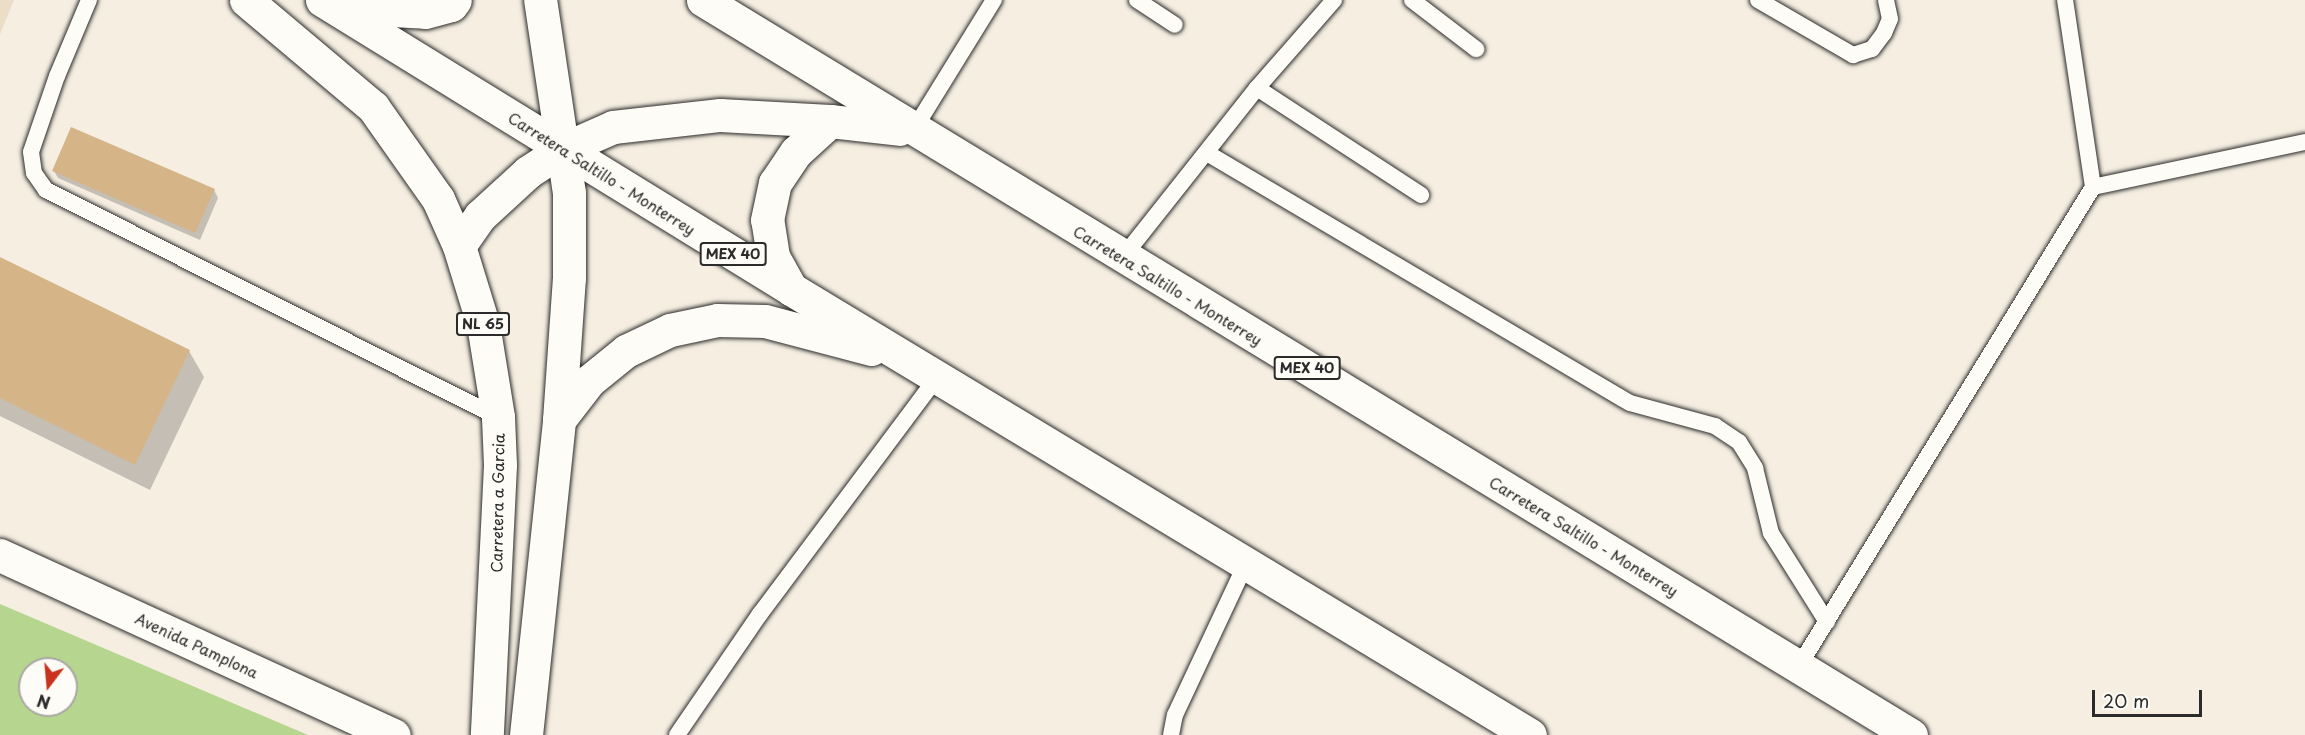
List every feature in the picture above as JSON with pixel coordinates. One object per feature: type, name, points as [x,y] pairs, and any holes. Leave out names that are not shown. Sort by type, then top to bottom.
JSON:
[{"type":"main road","name":"Carretera a Garcia","points":[[246,0],[373,107],[438,199],[459,246],[483,324],[498,417],[500,465],[487,735]]},
{"type":"main road","name":"Carretera Saltillo - Monterrey","points":[[322,0],[791,289],[1247,561],[1530,735]]},
{"type":"main road","points":[[360,0],[392,10],[424,12],[451,5],[454,0]]},
{"type":"main road","points":[[526,735],[560,420],[569,278],[569,193],[540,0]]},
{"type":"main road","name":"Carretera Saltillo - Monterrey","points":[[703,0],[913,131],[1911,735]]},
{"type":"main road","points":[[459,246],[480,216],[511,186],[563,149],[613,127],[731,115],[830,121],[913,131]]},
{"type":"main road","points":[[791,289],[780,274],[768,238],[773,192],[796,152],[830,121]]},
{"type":"main road","points":[[560,420],[589,381],[626,351],[670,330],[717,320],[765,321],[905,357]]},
{"type":"main road","name":"Avenida Pamplona","points":[[0,555],[394,735]]},
{"type":"lane","points":[[89,0],[34,141],[34,173],[46,190],[498,417]]},
{"type":"lane","points":[[913,131],[994,0]]},
{"type":"lane","points":[[1137,0],[1176,25]]},
{"type":"lane","points":[[1123,257],[1257,88],[1334,0]]},
{"type":"lane","points":[[1412,0],[1476,49]]},
{"type":"lane","points":[[1758,0],[1854,55],[1872,49],[1884,33],[1890,19],[1886,0]]},
{"type":"lane","points":[[1799,666],[2093,188],[2065,0]]},
{"type":"lane","points":[[1257,88],[1421,195]]},
{"type":"lane","points":[[2093,188],[2305,142]]},
{"type":"lane","points":[[1207,153],[1630,403],[1715,426],[1739,442],[1755,468],[1771,532],[1827,622]]},
{"type":"lane","points":[[677,735],[760,614],[938,376]]},
{"type":"lane","points":[[1171,735],[1175,715],[1247,561]]},
{"type":"shaded area","points":[[0,0],[14,0],[0,34]]},
{"type":"green space","points":[[0,604],[308,735],[0,735]]},
{"type":"building","points":[[71,127],[215,189],[195,233],[52,171]]},
{"type":"building","points":[[0,257],[190,350],[135,465],[0,398]]}]
